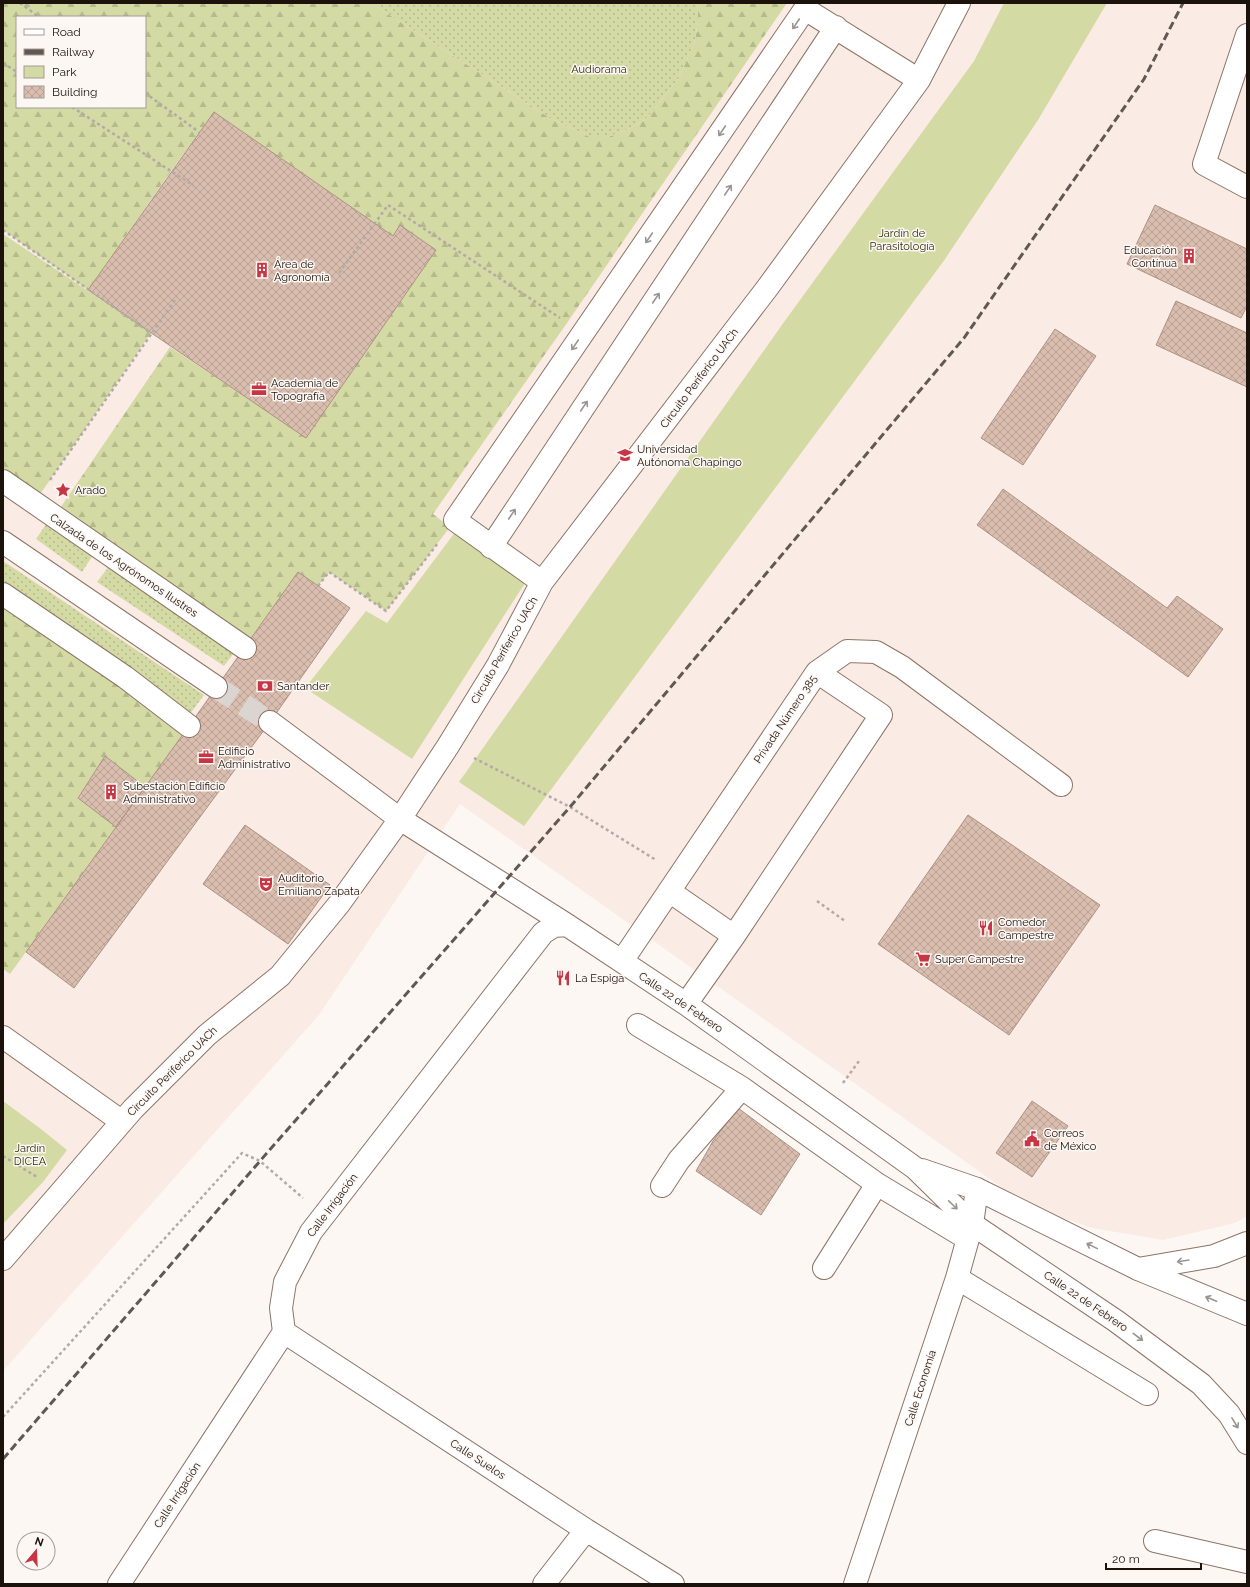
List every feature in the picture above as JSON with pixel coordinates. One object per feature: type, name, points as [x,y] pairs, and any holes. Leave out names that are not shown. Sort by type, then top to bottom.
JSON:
[{"type":"street","name":"Circuito Periferico UACh","points":[[5,1253],[61,1192],[121,1121],[206,1035],[280,976],[339,904],[400,819],[448,746],[498,665],[542,582],[768,287],[919,80],[959,3]]},
{"type":"street","points":[[542,582],[490,547],[455,520],[806,9],[919,80]]},
{"type":"street","points":[[490,547],[836,27]]},
{"type":"street","points":[[1247,35],[1204,164],[1247,187]]},
{"type":"street","name":"Calzada de los Agrónomos Ilustres","points":[[3,481],[245,648]]},
{"type":"street","points":[[3,542],[216,688]]},
{"type":"street","points":[[3,594],[125,677],[189,726]]},
{"type":"street","points":[[817,672],[847,651],[876,652],[902,667],[1061,785]]},
{"type":"street","name":"Privada Número 385","points":[[622,961],[817,672],[882,715],[734,936],[686,1004]]},
{"type":"street","points":[[270,722],[400,819]]},
{"type":"street","name":"Calle 22 de Febrero","points":[[400,819],[567,924],[686,1004],[915,1168],[970,1232],[1116,1321],[1201,1384],[1229,1414],[1247,1443]]},
{"type":"street","points":[[674,884],[734,936]]},
{"type":"street","name":"Calle Irrigación","points":[[119,1584],[284,1332],[281,1308],[285,1282],[311,1232],[543,933],[554,926],[567,924]]},
{"type":"street","points":[[638,1025],[742,1088],[877,1184],[970,1232]]},
{"type":"street","points":[[3,1037],[121,1121]]},
{"type":"street","points":[[662,1186],[679,1160],[742,1088]]},
{"type":"street","name":"Calle 22 de Febrero","points":[[915,1168],[977,1189],[1138,1269],[1247,1314]]},
{"type":"street","points":[[824,1268],[877,1184]]},
{"type":"street","name":"Calle Economía","points":[[855,1584],[957,1278],[970,1232],[977,1189]]},
{"type":"street","points":[[1138,1269],[1214,1256],[1247,1243]]},
{"type":"street","points":[[957,1278],[1147,1394]]},
{"type":"street","name":"Calle Suelos","points":[[284,1332],[586,1530],[673,1584]]},
{"type":"street","points":[[544,1584],[586,1530]]},
{"type":"street","points":[[1156,1541],[1247,1562]]},
{"type":"path","points":[[20,3],[38,16]]},
{"type":"path","points":[[3,63],[16,71]]},
{"type":"path","points":[[146,94],[199,132]]},
{"type":"path","points":[[74,108],[194,186]]},
{"type":"path","points":[[339,274],[388,205],[583,333]]},
{"type":"path","points":[[3,230],[151,333]]},
{"type":"path","points":[[34,503],[151,333],[178,297]]},
{"type":"path","points":[[318,586],[329,572],[386,612],[455,520]]},
{"type":"path","points":[[448,746],[511,776],[570,807],[659,862],[674,884]]},
{"type":"path","points":[[817,901],[846,921]]},
{"type":"path","points":[[3,1417],[242,1153],[260,1161],[304,1199],[311,1232]]},
{"type":"path","points":[[3,1156],[61,1192]]},
{"type":"shaded area","name":"Universidad Autónoma Chapingo","points":[[3,3],[1247,3],[1247,1216],[1235,1223],[1163,1240],[1092,1228],[1028,1206],[460,804],[319,1015],[3,1371]]},
{"type":"green space","points":[[3,3],[371,3],[550,118],[590,137],[608,137],[633,127],[648,117],[678,79],[694,44],[698,22],[697,3],[787,3],[567,323],[433,514],[450,527],[386,611],[329,572],[318,586],[298,572],[245,648],[54,517],[170,347],[306,437],[436,250],[400,225],[393,236],[214,112],[88,290],[3,230]]},
{"type":"green space","name":"Audiorama","points":[[371,3],[697,3],[698,22],[694,44],[678,79],[648,117],[633,127],[608,137],[590,137],[550,118]]},
{"type":"green space","name":"Jardín de Parasitología","points":[[1004,3],[1107,3],[1038,120],[943,262],[524,826],[459,782],[784,322],[974,61]]},
{"type":"green space","points":[[3,234],[151,333],[34,503],[3,481]]},
{"type":"green space","points":[[47,523],[93,555],[82,572],[36,539]]},
{"type":"green space","points":[[456,531],[525,583],[412,759],[305,688],[366,611],[387,623]]},
{"type":"green space","points":[[3,561],[204,695],[190,714],[3,584]]},
{"type":"green space","points":[[110,565],[237,649],[224,666],[97,582]]},
{"type":"green space","points":[[3,594],[189,726],[145,787],[105,756],[78,797],[116,827],[10,974],[3,969]]},
{"type":"green space","name":"Jardín DICEA","points":[[3,1101],[67,1150],[43,1182],[3,1224]]},
{"type":"building","name":"Área de Agronomía","points":[[214,112],[393,236],[400,225],[436,250],[306,438],[88,290]]},
{"type":"building","name":"Educación Contínua","points":[[1155,205],[1247,249],[1247,306],[1241,318],[1127,264]]},
{"type":"building","points":[[1176,301],[1247,333],[1247,387],[1156,345]]},
{"type":"building","points":[[1055,329],[1096,356],[1023,465],[981,438]]},
{"type":"building","points":[[1003,489],[1167,608],[1177,596],[1223,629],[1188,677],[977,525]]},
{"type":"building","name":"Edificio Administrativo","points":[[298,572],[350,608],[270,722],[74,988],[26,952]]},
{"type":"building","name":"Subestación Edificio Administrativo","points":[[105,756],[145,787],[116,827],[78,798]]},
{"type":"building","name":"Comedor Campestre","points":[[968,815],[1100,905],[1009,1035],[878,944]]},
{"type":"building","name":"Auditorio Emiliano Zapata","points":[[245,825],[330,885],[288,944],[203,884]]},
{"type":"building","name":"Correos de México","points":[[1032,1101],[1068,1126],[1032,1177],[996,1153]]},
{"type":"building","points":[[738,1108],[800,1154],[761,1215],[696,1171],[713,1141]]},
{"type":"tunnel","points":[[216,687],[270,722]]},
{"type":"railway","points":[[3,1459],[260,1161],[570,807],[964,338],[1144,79],[1183,3]]},
{"type":"place","name":"Educación Contínua","points":[[1189,256]]},
{"type":"place","name":"Área de Agronomía","points":[[262,270]]},
{"type":"place","name":"Academia de Topografía","points":[[259,389]]},
{"type":"place","name":"Universidad Autónoma Chapingo","points":[[625,455]]},
{"type":"place","name":"Arado","points":[[63,490]]},
{"type":"place","name":"Santander","points":[[265,686]]},
{"type":"place","name":"Edificio Administrativo","points":[[206,757]]},
{"type":"place","name":"Subestación Edificio Administrativo","points":[[111,792]]},
{"type":"place","name":"Auditorio Emiliano Zapata","points":[[266,884]]},
{"type":"place","name":"Comedor Campestre","points":[[986,928]]},
{"type":"place","name":"Super Campestre","points":[[923,959]]},
{"type":"place","name":"La Espiga","points":[[563,978]]},
{"type":"place","name":"Correos de México","points":[[1032,1139]]}]
